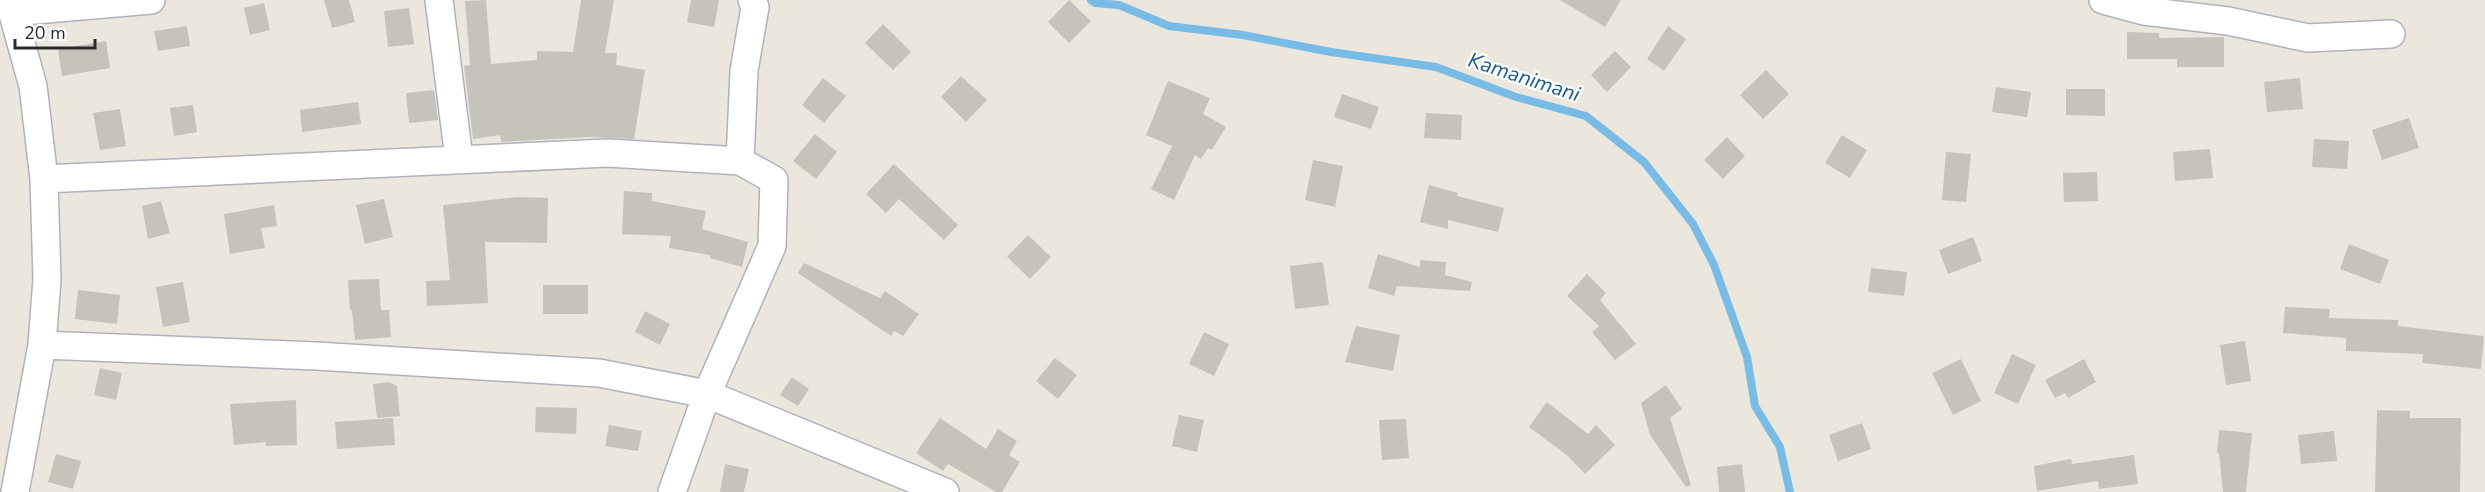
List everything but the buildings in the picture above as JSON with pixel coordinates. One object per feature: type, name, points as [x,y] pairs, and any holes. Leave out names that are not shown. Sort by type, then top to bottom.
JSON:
[{"type":"street","points":[[15,492],[42,345],[46,279],[44,179],[33,86],[11,6],[151,0]]},
{"type":"street","points":[[439,0],[459,159]]},
{"type":"street","points":[[740,161],[744,71],[755,6],[752,0]]},
{"type":"street","points":[[2103,0],[2144,11],[2228,21],[2308,38],[2391,34]]},
{"type":"street","points":[[44,179],[608,153],[740,161],[774,180],[772,246],[708,394],[672,492]]},
{"type":"street","points":[[42,345],[316,356],[599,373],[708,394],[945,492]]},
{"type":"waterway","name":"Kamanimani","points":[[1091,0],[1095,3],[1119,5],[1169,26],[1243,35],[1331,52],[1436,67],[1516,97],[1586,116],[1644,162],[1693,224],[1714,265],[1747,357],[1755,406],[1780,447],[1790,492]]}]
